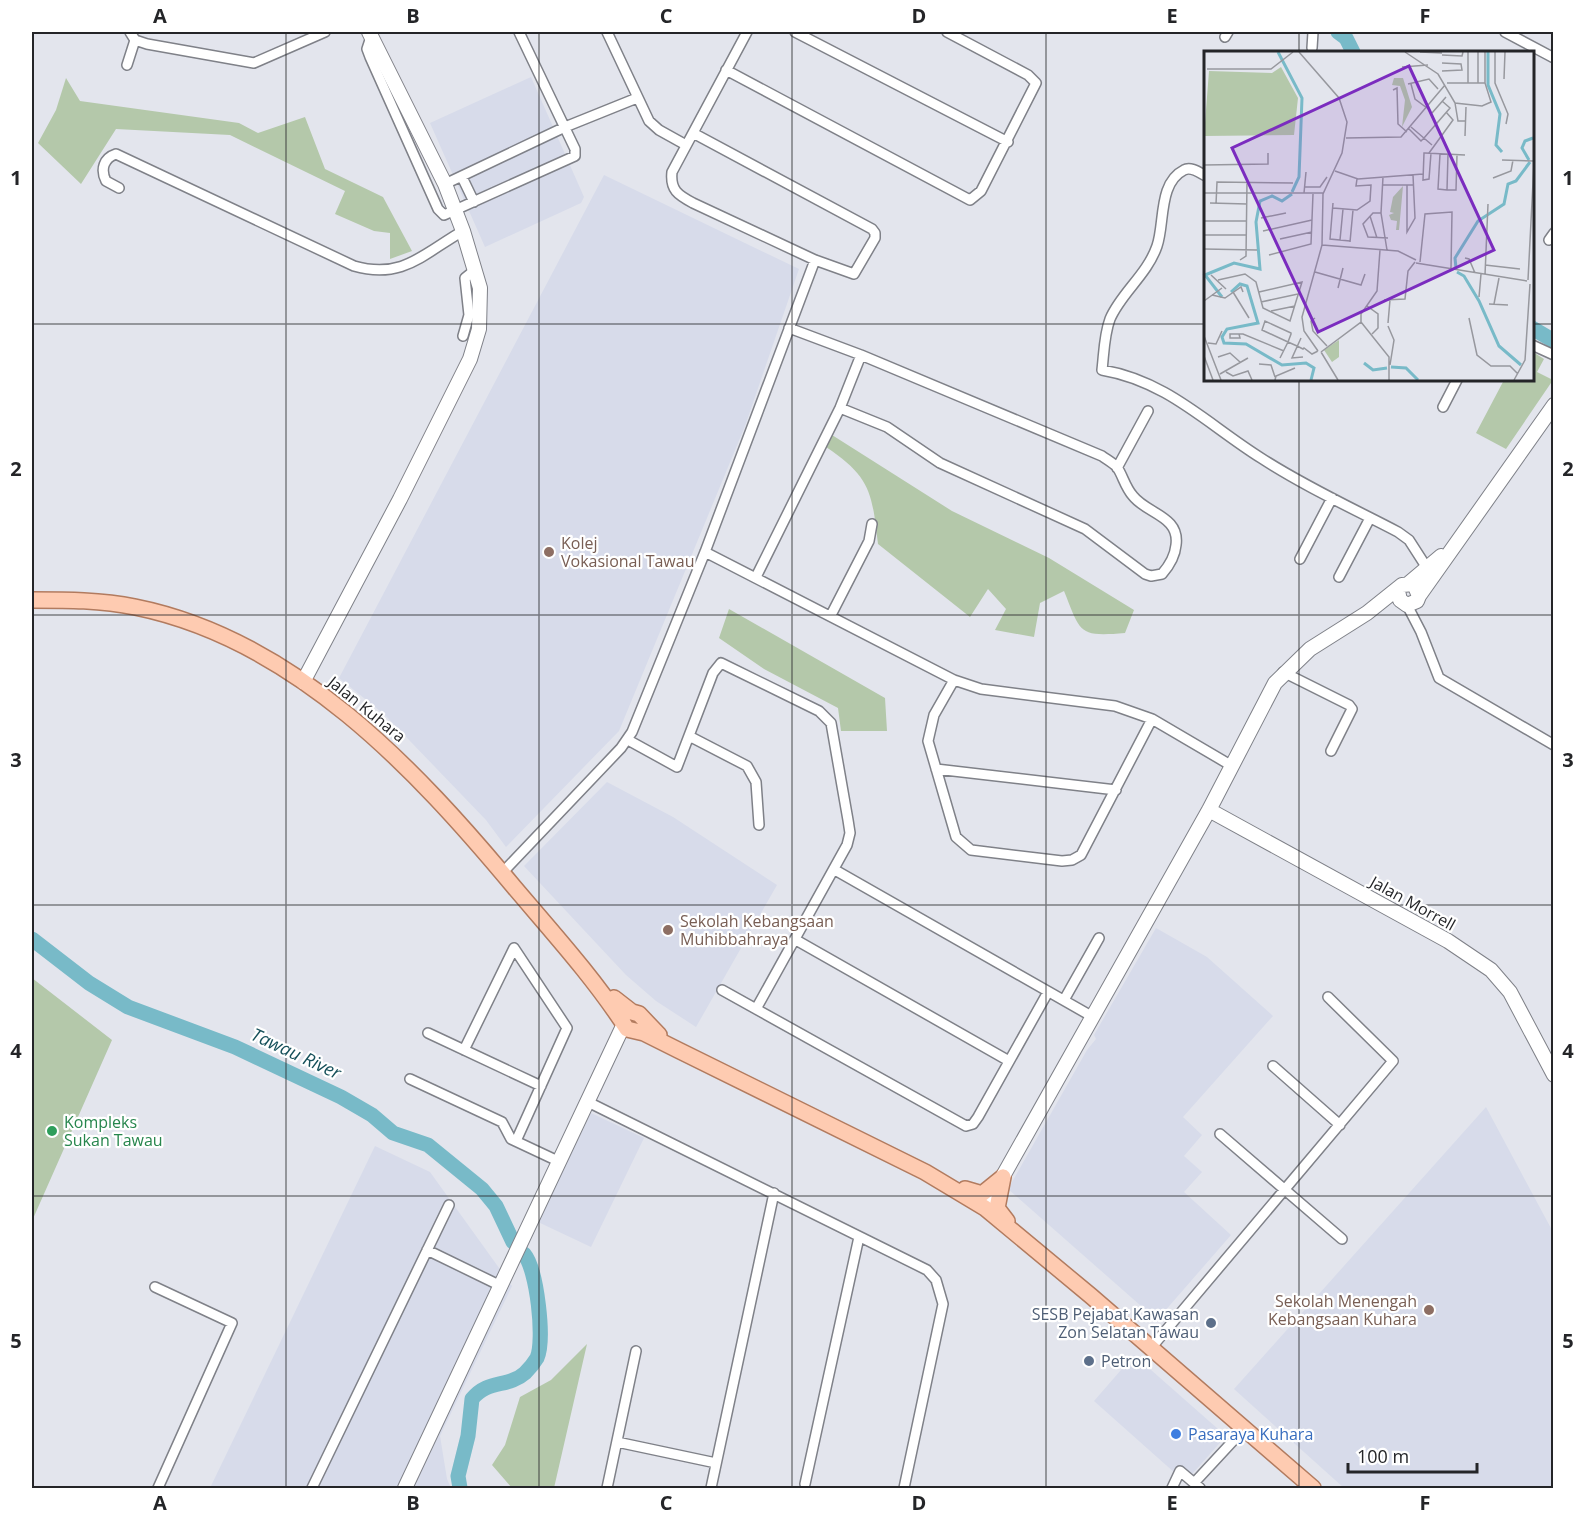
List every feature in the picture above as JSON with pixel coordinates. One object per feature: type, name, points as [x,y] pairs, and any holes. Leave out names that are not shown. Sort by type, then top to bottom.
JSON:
[{"type":"main road","name":"Jalan Kuhara","points":[[32,600],[81,600],[136,607],[163,615],[231,641],[303,682],[345,712],[398,757],[632,1024],[678,1050],[926,1173]]},
{"type":"main road","points":[[926,1173],[934,1172],[978,1195],[1003,1177]]},
{"type":"main road","points":[[926,1173],[985,1208],[1011,1228],[1313,1488]]},
{"type":"main road","points":[[1003,1177],[997,1208],[1011,1228]]},
{"type":"street","points":[[127,65],[133,36],[254,63],[325,32]]},
{"type":"street","points":[[370,34],[367,49],[370,57],[438,209],[444,215],[573,159],[575,149],[519,32]]},
{"type":"street","points":[[607,32],[652,126],[686,145]]},
{"type":"street","points":[[693,133],[875,233],[854,274],[815,260],[693,203],[674,191],[671,184],[672,172],[747,32]]},
{"type":"street","points":[[795,32],[1008,142]]},
{"type":"street","points":[[726,70],[970,200],[981,191],[1008,142],[1035,88],[1034,78],[947,32]]},
{"type":"street","points":[[1312,48],[1313,32]]},
{"type":"street","points":[[1505,32],[1554,58]]},
{"type":"street","points":[[303,682],[400,499],[470,359],[476,344],[480,314],[480,288],[463,231],[445,184],[370,34]]},
{"type":"street","points":[[445,184],[565,127],[637,98]]},
{"type":"street","points":[[119,188],[106,181],[102,170],[110,156],[116,154],[354,266],[379,271],[391,271],[410,264],[463,231]]},
{"type":"street","points":[[1204,175],[1194,170],[1184,170],[1166,194],[1161,232],[1152,257],[1144,273],[1110,319],[1102,370],[1142,379],[1168,393],[1262,459],[1408,540],[1427,568]]},
{"type":"street","points":[[462,177],[474,202]]},
{"type":"street","points":[[502,873],[627,740],[705,552],[815,260]]},
{"type":"street","points":[[463,336],[469,315],[465,278],[475,270]]},
{"type":"street","points":[[789,328],[1088,448],[1117,468],[1133,496],[1170,522],[1174,528],[1175,552],[1162,574],[1145,574],[1085,529],[940,463],[887,428],[840,408]]},
{"type":"street","points":[[1534,345],[1554,355]]},
{"type":"street","points":[[756,577],[840,408],[861,355]]},
{"type":"street","points":[[1443,407],[1456,381]]},
{"type":"street","points":[[985,1208],[1209,810],[1261,707],[1283,672],[1310,649],[1367,613],[1409,596],[1460,539],[1554,405]]},
{"type":"street","points":[[1117,468],[1148,411]]},
{"type":"street","points":[[1300,559],[1332,498]]},
{"type":"street","points":[[1339,578],[1370,518]]},
{"type":"street","points":[[831,615],[869,541],[872,524]]},
{"type":"street","points":[[1409,596],[1427,568],[1460,539]]},
{"type":"street","points":[[705,552],[954,680],[981,688],[1115,706],[1152,719],[1232,766]]},
{"type":"street","points":[[1409,596],[1435,670],[1447,684],[1554,745]]},
{"type":"street","points":[[627,740],[677,767],[713,673],[721,663],[826,716],[834,734],[850,833],[835,870],[756,1009]]},
{"type":"street","points":[[1283,672],[1349,705],[1352,709],[1331,751]]},
{"type":"street","points":[[954,680],[938,707],[928,732],[936,769],[956,837],[971,850],[1062,861],[1072,860],[1082,855],[1152,719]]},
{"type":"street","points":[[689,736],[747,766],[756,782],[759,825]]},
{"type":"street","points":[[936,769],[1116,790]]},
{"type":"street","name":"Jalan Morrell","points":[[1209,810],[1448,941],[1491,970],[1510,993],[1554,1075]]},
{"type":"street","points":[[835,870],[1093,1017]]},
{"type":"street","points":[[1064,1000],[1099,938]]},
{"type":"street","points":[[796,940],[1009,1061]]},
{"type":"street","points":[[464,1050],[514,948],[567,1028],[516,1141]]},
{"type":"street","points":[[723,990],[966,1126],[973,1124],[978,1117],[1048,992]]},
{"type":"street","points":[[1151,1348],[1393,1061],[1328,997]]},
{"type":"street","points":[[405,1488],[611,1053],[632,1024]]},
{"type":"street","points":[[428,1033],[541,1086]]},
{"type":"street","points":[[1273,1066],[1340,1125]]},
{"type":"street","points":[[410,1079],[502,1122],[511,1139],[560,1162]]},
{"type":"street","points":[[588,1102],[927,1270],[936,1280],[942,1292],[943,1304],[904,1488]]},
{"type":"street","points":[[1220,1134],[1342,1239]]},
{"type":"street","points":[[711,1488],[774,1193]]},
{"type":"street","points":[[312,1488],[449,1205]]},
{"type":"street","points":[[805,1484],[859,1237]]},
{"type":"street","points":[[427,1250],[501,1286]]},
{"type":"street","points":[[155,1287],[232,1323],[158,1488]]},
{"type":"street","points":[[607,1488],[636,1352]]},
{"type":"street","points":[[1172,1488],[1180,1471],[1197,1486],[1245,1428]]},
{"type":"street","points":[[617,1442],[716,1463]]},
{"type":"shaded area","points":[[531,77],[584,197],[581,203],[485,247],[430,123]]},
{"type":"shaded area","name":"Kolej Vokasional Tawau","points":[[604,175],[799,269],[745,426],[619,731],[506,847],[486,820],[385,715],[339,678]]},
{"type":"shaded area","name":"Sekolah Kebangsaan Muhibbahraya","points":[[607,782],[673,817],[777,885],[696,1027],[656,1001],[626,975],[524,866]]},
{"type":"shaded area","points":[[1156,928],[1207,957],[1273,1016],[1183,1117],[1202,1135],[1184,1156],[1202,1172],[1184,1192],[1231,1235],[1157,1320],[1008,1189],[1087,1050],[1096,1039],[1094,1035]]},
{"type":"shaded area","name":"Sekolah Menengah Kebangsaan Kuhara","points":[[1486,1107],[1553,1232],[1553,1488],[1344,1488],[1234,1389]]},
{"type":"shaded area","points":[[591,1113],[644,1138],[591,1247],[538,1222]]},
{"type":"shaded area","points":[[375,1146],[430,1172],[512,1286],[440,1436],[447,1479],[451,1488],[210,1488]]},
{"type":"shaded area","points":[[1134,1355],[1226,1436],[1185,1482],[1094,1401]]},
{"type":"green space","points":[[66,78],[80,101],[239,123],[258,133],[305,117],[325,169],[383,197],[412,251],[390,259],[390,233],[374,231],[335,214],[345,191],[230,135],[116,129],[81,184],[38,143],[56,110]]},
{"type":"green space","points":[[1534,353],[1544,359],[1537,372],[1553,380],[1506,449],[1476,433],[1503,381],[1534,381]]},
{"type":"green space","points":[[832,435],[952,511],[1049,558],[1134,610],[1125,633],[1098,634],[1083,629],[1074,616],[1064,591],[1040,603],[1034,637],[995,630],[1006,609],[988,589],[970,617],[878,544],[874,512],[867,488],[852,468],[826,447]]},
{"type":"green space","points":[[729,609],[885,698],[887,731],[841,731],[838,708],[764,669],[719,638]]},
{"type":"green space","name":"Kompleks Sukan Tawau","points":[[32,978],[112,1040],[32,1221]]},
{"type":"green space","points":[[587,1344],[554,1488],[512,1488],[492,1465],[505,1445],[520,1397],[551,1380]]},
{"type":"waterway","points":[[1338,32],[1346,38],[1352,51]]},
{"type":"waterway","points":[[1534,329],[1554,341]]},
{"type":"waterway","name":"Tawau River","points":[[32,939],[89,983],[128,1007],[235,1047],[341,1097],[372,1115],[393,1133],[428,1145],[482,1189],[496,1206],[513,1242]]},
{"type":"waterway","name":"Tawau River","points":[[460,1488],[458,1476],[468,1436],[472,1399],[491,1386],[518,1378],[537,1358],[540,1321],[533,1274],[524,1254]]},
{"type":"place","name":"Kolej Vokasional Tawau","points":[[549,552]]},
{"type":"place","name":"Sekolah Kebangsaan Muhibbahraya","points":[[668,930]]},
{"type":"place","name":"Kompleks Sukan Tawau","points":[[52,1131]]},
{"type":"place","name":"Sekolah Menengah Kebangsaan Kuhara","points":[[1429,1310]]},
{"type":"place","name":"SESB Pejabat Kawasan Zon Selatan Tawau","points":[[1211,1323]]},
{"type":"place","name":"Petron","points":[[1089,1361]]},
{"type":"place","name":"Pasaraya Kuhara","points":[[1176,1434]]}]
